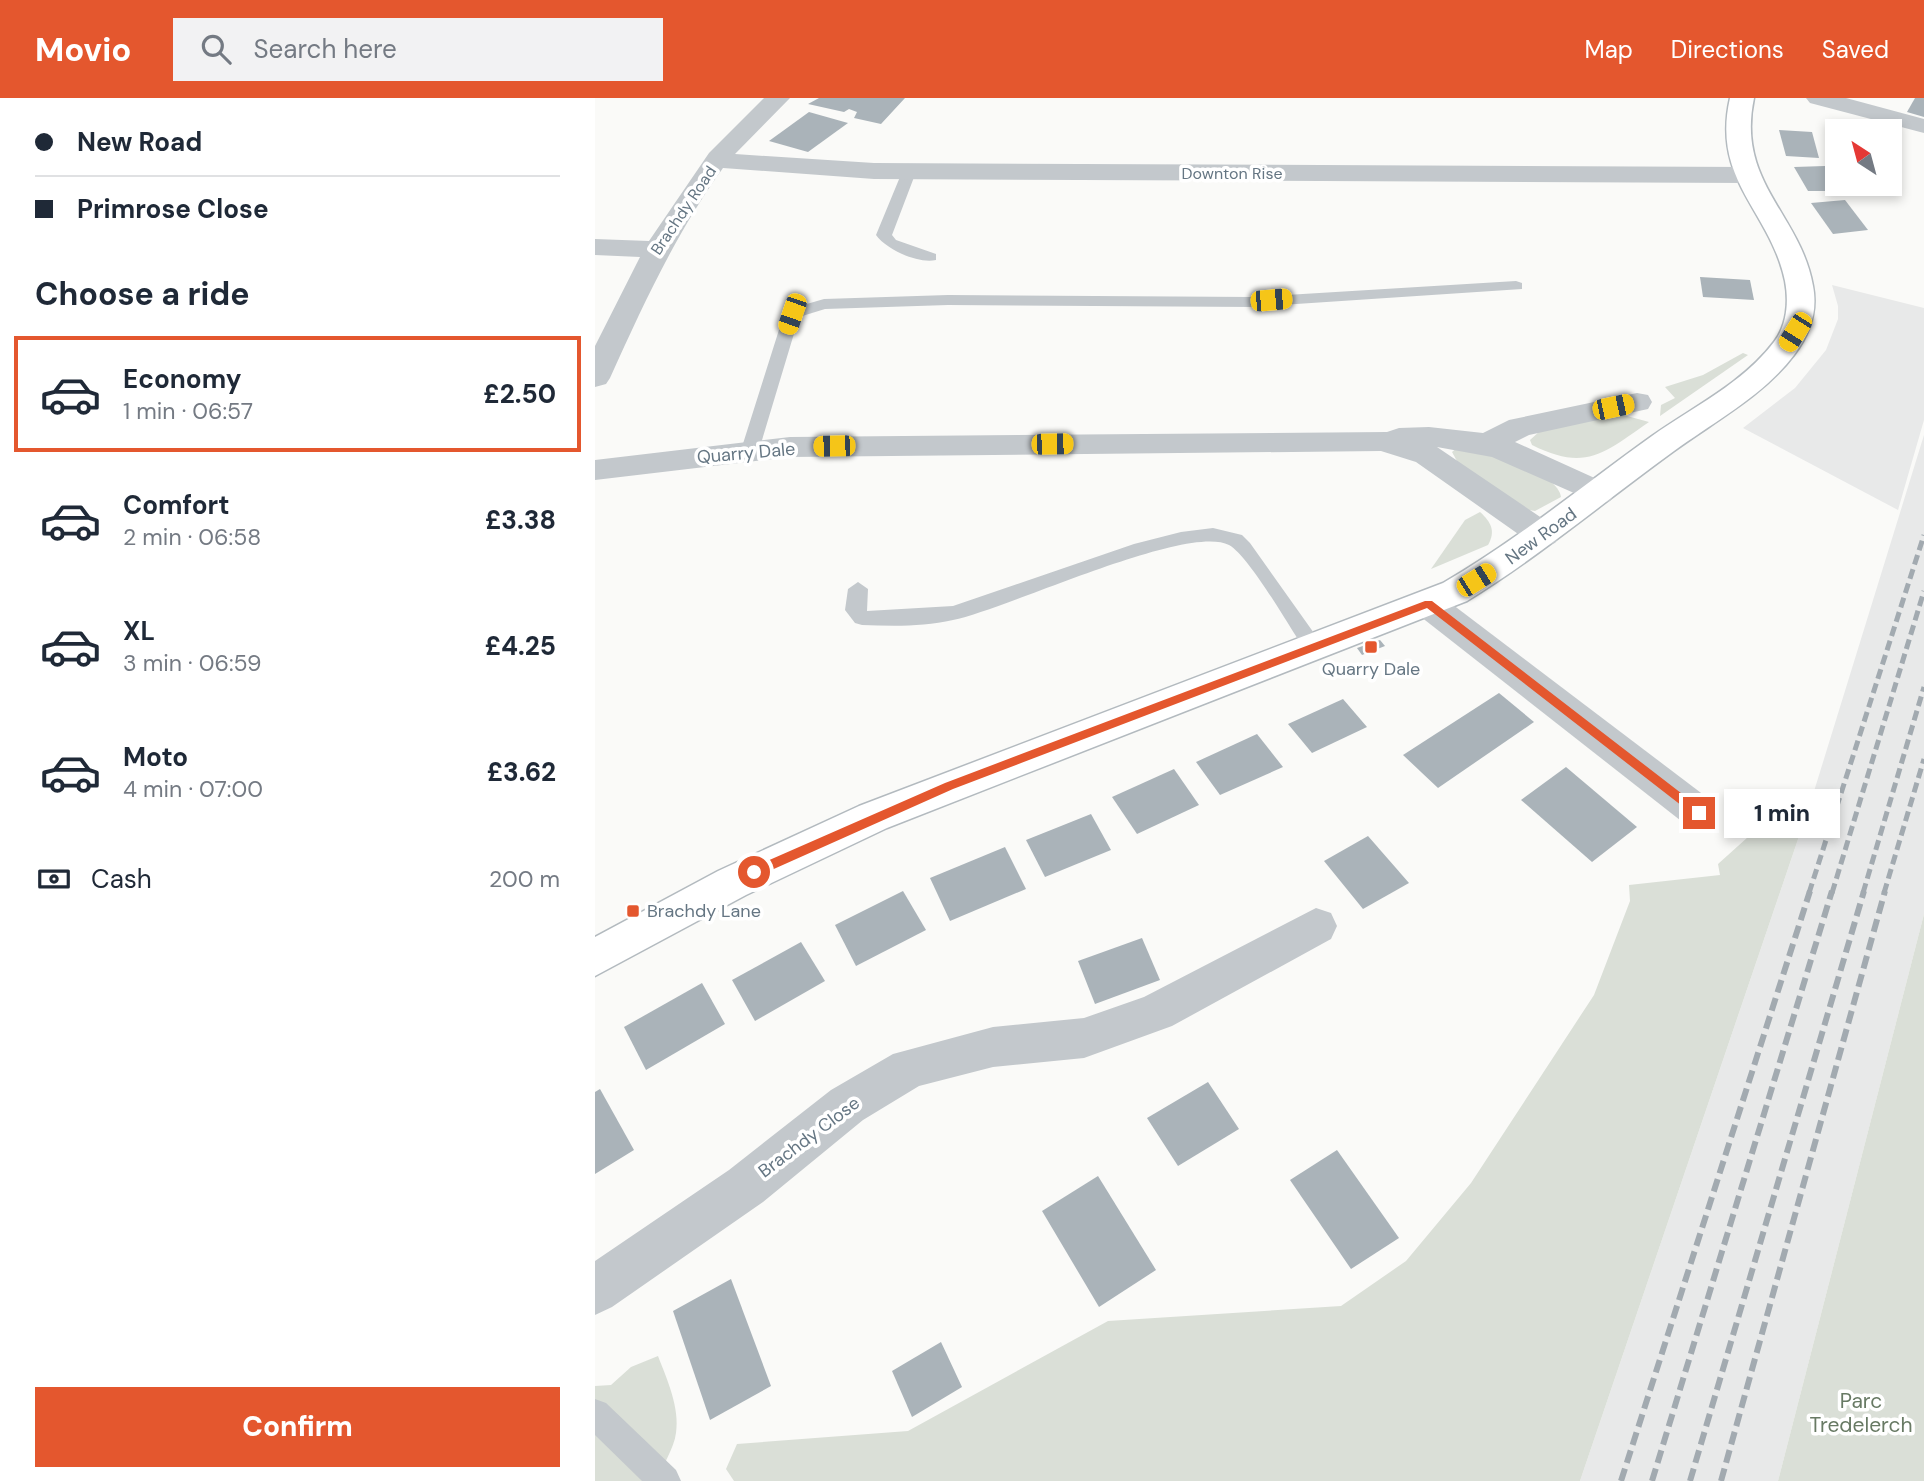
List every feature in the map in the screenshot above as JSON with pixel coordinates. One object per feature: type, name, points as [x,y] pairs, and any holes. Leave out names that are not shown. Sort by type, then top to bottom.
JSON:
[{"type":"street","name":"Brachdy Road","points":[[595,378],[655,249],[717,160],[744,127],[778,98]]},
{"type":"street","name":"New Road","points":[[595,958],[732,883],[873,817],[1428,604],[1476,580],[1543,536],[1745,385],[1784,349],[1795,332],[1801,314],[1798,278],[1782,240],[1747,175],[1736,134],[1742,98]]},
{"type":"street","points":[[1818,98],[1924,126]]},
{"type":"street","name":"Downton Rise","points":[[717,160],[806,168],[909,172],[1747,175]]},
{"type":"street","points":[[595,247],[655,249]]},
{"type":"street","points":[[1489,443],[1520,427],[1637,402]]},
{"type":"street","points":[[1383,441],[1435,438],[1489,443],[1599,493]]},
{"type":"street","name":"Quarry Dale","points":[[595,470],[750,450],[834,446],[1383,441],[1427,455],[1543,536]]},
{"type":"street","points":[[1428,604],[1699,813]]},
{"type":"street","name":"Brachdy Close","points":[[595,1290],[745,1186],[847,1105],[909,1068],[993,1047],[1084,1038],[1157,1012],[1316,926]]},
{"type":"lane","points":[[909,172],[884,235],[890,243],[930,257]]},
{"type":"lane","points":[[750,450],[792,314],[824,304],[948,300],[1253,302],[1516,286]]},
{"type":"lane","points":[[858,589],[855,610],[862,618],[955,613],[1182,538],[1224,537],[1234,540],[1258,569],[1314,648]]},
{"type":"lane","points":[[595,1414],[664,1481]]},
{"type":"shaded area","points":[[1832,285],[1924,308],[1924,420],[1898,510],[1743,428],[1795,388],[1826,350],[1838,319],[1838,306]]},
{"type":"shaded area","points":[[1924,435],[1924,914],[1778,1481],[1580,1481],[1811,801]]},
{"type":"green space","points":[[1743,353],[1748,355],[1660,416],[1661,405],[1675,398],[1665,387],[1703,375]]},
{"type":"green space","points":[[1616,413],[1649,422],[1606,450],[1581,458],[1551,453],[1532,445],[1530,440],[1540,431]]},
{"type":"green space","points":[[1458,447],[1500,457],[1533,470],[1547,478],[1561,497],[1535,511],[1529,510],[1458,463],[1452,452]]},
{"type":"green space","points":[[1480,512],[1491,527],[1492,535],[1488,545],[1431,569],[1465,520]]},
{"type":"green space","points":[[1811,801],[1580,1481],[734,1481],[726,1469],[737,1444],[908,1431],[1108,1321],[1341,1306],[1406,1261],[1471,1183],[1594,995],[1630,901],[1629,885],[1720,875],[1718,864],[1748,837],[1745,832]]},
{"type":"green space","name":"Parc Tredelerch","points":[[1924,914],[1924,1481],[1778,1481]]},
{"type":"green space","points":[[658,1356],[672,1394],[677,1423],[673,1445],[658,1481],[595,1481],[595,1386],[611,1385],[631,1367]]},
{"type":"building","points":[[819,98],[905,98],[881,124],[854,118],[857,112],[849,109],[844,112],[808,104]]},
{"type":"building","points":[[1915,98],[1924,98],[1924,117],[1907,112]]},
{"type":"building","points":[[809,112],[848,123],[808,152],[769,141]]},
{"type":"building","points":[[1779,130],[1812,132],[1819,158],[1786,156]]},
{"type":"building","points":[[1825,166],[1825,191],[1808,191],[1794,167]]},
{"type":"building","points":[[1845,200],[1868,230],[1833,234],[1811,203]]},
{"type":"building","points":[[1700,277],[1750,280],[1754,300],[1703,297]]},
{"type":"building","points":[[1380,640],[1385,646],[1362,655],[1357,648]]},
{"type":"building","points":[[1499,693],[1534,722],[1438,788],[1403,755]]},
{"type":"building","points":[[1343,699],[1367,727],[1312,753],[1288,724]]},
{"type":"building","points":[[1257,734],[1283,767],[1220,795],[1196,762]]},
{"type":"building","points":[[1566,767],[1637,827],[1592,862],[1521,800]]},
{"type":"building","points":[[1174,769],[1199,805],[1137,834],[1112,797]]},
{"type":"building","points":[[1091,814],[1111,850],[1045,877],[1026,840]]},
{"type":"building","points":[[1368,836],[1409,883],[1363,909],[1324,861]]},
{"type":"building","points":[[1005,847],[1026,889],[950,921],[930,878]]},
{"type":"building","points":[[903,891],[926,930],[856,966],[835,925]]},
{"type":"building","points":[[1142,938],[1160,980],[1095,1004],[1078,961]]},
{"type":"building","points":[[801,942],[825,981],[755,1021],[732,980]]},
{"type":"building","points":[[702,983],[725,1024],[646,1070],[624,1027]]},
{"type":"building","points":[[1208,1082],[1239,1129],[1178,1166],[1147,1118]]},
{"type":"building","points":[[600,1089],[634,1150],[595,1174],[595,1092]]},
{"type":"building","points":[[1337,1150],[1399,1238],[1351,1269],[1290,1180]]},
{"type":"building","points":[[1098,1176],[1156,1270],[1099,1307],[1042,1211]]},
{"type":"building","points":[[731,1279],[771,1386],[710,1420],[673,1311]]},
{"type":"building","points":[[941,1342],[962,1387],[912,1417],[892,1371]]},
{"type":"railway","points":[[1809,893],[1924,535]]},
{"type":"railway","points":[[1832,893],[1924,591]]},
{"type":"railway","points":[[1863,893],[1924,687]]},
{"type":"railway","points":[[1884,893],[1924,759]]},
{"type":"railway","points":[[1621,1481],[1810,891]]},
{"type":"railway","points":[[1652,1481],[1832,891]]},
{"type":"railway","points":[[1690,1481],[1864,891]]},
{"type":"railway","points":[[1721,1481],[1885,891]]},
{"type":"place","name":"Quarry Dale","points":[[1371,647]]},
{"type":"place","name":"Brachdy Lane","points":[[633,911]]},
{"type":"route","points":[[754,872],[873,817],[949,786],[1428,604],[1699,813]]}]
